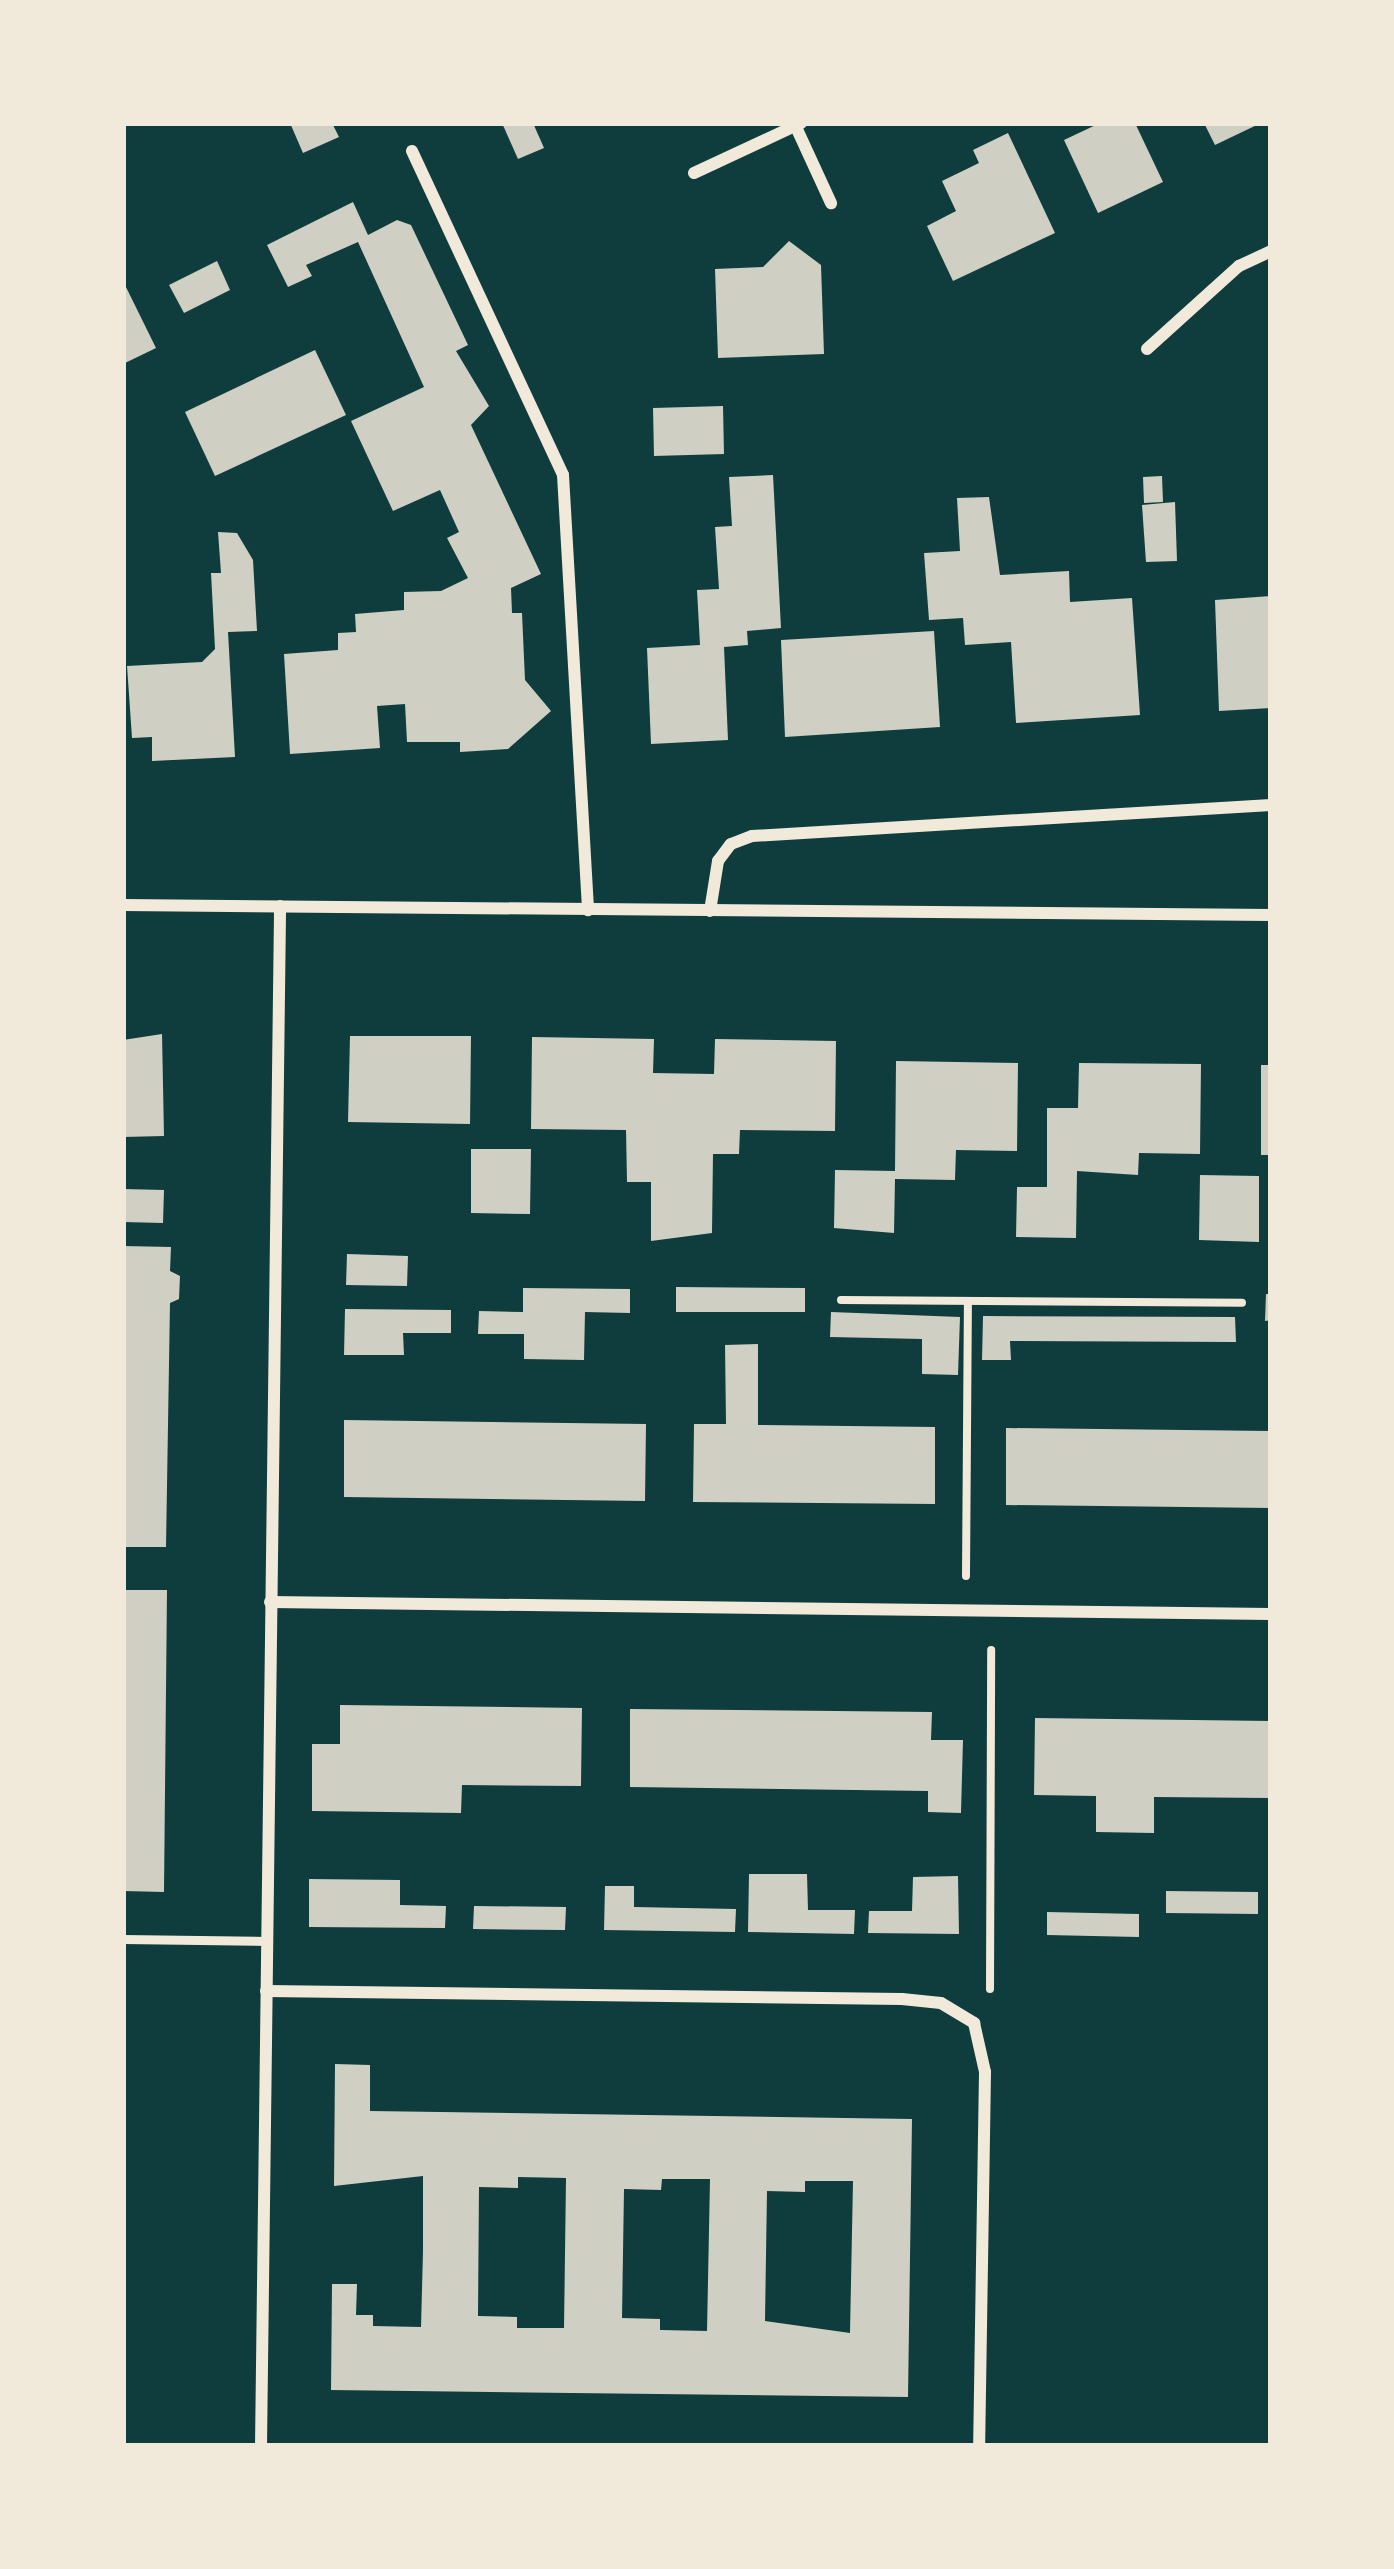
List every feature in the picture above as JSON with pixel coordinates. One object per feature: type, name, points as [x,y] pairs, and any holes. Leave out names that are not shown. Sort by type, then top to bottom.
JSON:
[{"type":"street","points":[[694,173],[798,125],[831,203]]},
{"type":"street","points":[[412,151],[563,475],[589,910]]},
{"type":"street","points":[[1147,349],[1239,266],[1271,250]]},
{"type":"street","points":[[710,911],[718,861],[731,844],[752,836],[1271,805]]},
{"type":"street","points":[[123,904],[1271,915]]},
{"type":"street","points":[[261,2446],[280,906]]},
{"type":"street","points":[[270,1602],[1271,1613]]},
{"type":"street","points":[[266,1991],[902,1999],[941,2002],[974,2023],[985,2072],[979,2446]]},
{"type":"lane","points":[[123,1939],[266,1941]]},
{"type":"path","points":[[841,1300],[1242,1304]]},
{"type":"path","points":[[966,1610],[968,1301]]},
{"type":"path","points":[[974,2023],[990,1994],[992,1610]]},
{"type":"building","points":[[290,123],[332,123],[339,137],[303,153]]},
{"type":"building","points":[[502,123],[533,123],[544,148],[518,159]]},
{"type":"building","points":[[1100,123],[1135,123],[1163,182],[1098,213],[1064,140]]},
{"type":"building","points":[[1204,123],[1261,123],[1215,145]]},
{"type":"building","points":[[1008,133],[1055,233],[953,281],[927,226],[956,211],[942,181],[979,163],[973,150]]},
{"type":"building","points":[[353,202],[368,235],[397,220],[411,225],[468,345],[456,351],[489,406],[471,425],[541,574],[511,588],[512,613],[522,613],[525,680],[551,711],[508,749],[460,752],[460,742],[407,742],[405,704],[377,706],[380,748],[290,754],[284,654],[338,650],[338,633],[356,632],[355,614],[404,610],[404,592],[441,591],[468,578],[447,538],[459,532],[440,490],[393,511],[351,421],[424,387],[358,242],[306,265],[312,276],[288,287],[267,245]]},
{"type":"building","points":[[789,241],[821,265],[824,354],[718,358],[715,269],[763,267]]},
{"type":"building","points":[[217,261],[230,290],[184,313],[169,285]]},
{"type":"building","points":[[123,281],[156,348],[123,364]]},
{"type":"building","points":[[315,350],[346,415],[215,476],[185,412]]},
{"type":"building","points":[[723,406],[724,454],[654,456],[653,408]]},
{"type":"building","points":[[773,475],[781,628],[747,631],[748,645],[724,647],[728,740],[651,744],[647,648],[700,645],[697,590],[719,589],[715,527],[732,526],[729,477]]},
{"type":"building","points":[[1162,476],[1163,502],[1144,503],[1143,477]]},
{"type":"building","points":[[989,497],[1000,575],[1069,571],[1070,602],[1132,598],[1140,715],[1016,723],[1011,642],[965,645],[963,618],[929,620],[924,553],[960,551],[957,498]]},
{"type":"building","points":[[1175,502],[1177,561],[1146,562],[1142,505]]},
{"type":"building","points":[[218,532],[237,533],[253,560],[257,631],[228,632],[235,757],[152,761],[152,737],[132,738],[127,666],[202,662],[215,649],[211,573],[221,573]]},
{"type":"building","points":[[1271,596],[1271,708],[1219,711],[1215,600]]},
{"type":"building","points":[[934,631],[940,727],[785,737],[781,640]]},
{"type":"building","points":[[162,1034],[164,1136],[123,1137],[123,1040]]},
{"type":"building","points":[[350,1036],[471,1036],[470,1124],[348,1122]]},
{"type":"building","points":[[532,1037],[654,1039],[653,1073],[714,1074],[715,1039],[836,1041],[835,1131],[740,1130],[739,1154],[713,1154],[712,1233],[651,1241],[651,1182],[627,1182],[626,1130],[531,1129]]},
{"type":"building","points":[[896,1061],[1018,1063],[1017,1151],[956,1150],[955,1180],[895,1179],[894,1233],[834,1228],[835,1170],[895,1171]]},
{"type":"building","points":[[1079,1063],[1201,1064],[1200,1154],[1139,1153],[1138,1175],[1077,1171],[1076,1238],[1016,1237],[1017,1187],[1047,1187],[1047,1108],[1078,1108]]},
{"type":"building","points":[[1261,1065],[1271,1065],[1271,1155],[1261,1155]]},
{"type":"building","points":[[471,1149],[531,1149],[530,1214],[471,1213]]},
{"type":"building","points":[[1200,1175],[1259,1176],[1259,1242],[1199,1240]]},
{"type":"building","points":[[123,1189],[164,1190],[163,1223],[123,1222]]},
{"type":"building","points":[[123,1246],[171,1247],[170,1271],[180,1276],[179,1299],[170,1303],[166,1547],[123,1547]]},
{"type":"building","points":[[347,1254],[408,1256],[407,1286],[346,1285]]},
{"type":"building","points":[[676,1287],[805,1288],[805,1312],[676,1312]]},
{"type":"building","points":[[523,1288],[630,1289],[630,1313],[585,1312],[584,1360],[524,1359],[524,1334],[478,1334],[479,1311],[523,1312]]},
{"type":"building","points":[[1266,1294],[1271,1294],[1271,1320],[1265,1321]]},
{"type":"building","points":[[345,1309],[451,1310],[451,1333],[403,1333],[404,1355],[344,1355]]},
{"type":"building","points":[[831,1312],[960,1317],[958,1375],[922,1374],[922,1339],[830,1337]]},
{"type":"building","points":[[983,1316],[1235,1317],[1236,1342],[1010,1341],[1011,1360],[982,1360]]},
{"type":"building","points":[[758,1344],[758,1425],[935,1427],[935,1504],[693,1502],[694,1424],[726,1424],[725,1345]]},
{"type":"building","points":[[344,1420],[646,1424],[645,1501],[344,1497]]},
{"type":"building","points":[[1006,1428],[1271,1431],[1271,1508],[1006,1505]]},
{"type":"building","points":[[123,1590],[167,1590],[164,1892],[123,1891]]},
{"type":"building","points":[[340,1705],[582,1708],[581,1786],[462,1785],[461,1813],[312,1811],[312,1744],[340,1744]]},
{"type":"building","points":[[630,1709],[932,1712],[931,1740],[963,1740],[961,1813],[928,1812],[928,1791],[630,1787]]},
{"type":"building","points":[[1035,1718],[1271,1721],[1271,1798],[1154,1797],[1154,1833],[1096,1832],[1096,1796],[1034,1795]]},
{"type":"building","points":[[749,1874],[807,1874],[808,1910],[855,1910],[854,1934],[748,1932]]},
{"type":"building","points":[[958,1876],[959,1934],[868,1933],[869,1911],[912,1911],[913,1877]]},
{"type":"building","points":[[309,1879],[400,1880],[400,1905],[446,1906],[445,1928],[309,1927]]},
{"type":"building","points":[[605,1886],[634,1886],[634,1907],[736,1909],[735,1932],[604,1930]]},
{"type":"building","points":[[1166,1891],[1258,1892],[1258,1914],[1166,1913]]},
{"type":"building","points":[[474,1906],[566,1907],[565,1930],[473,1929]]},
{"type":"building","points":[[1047,1912],[1139,1914],[1139,1937],[1047,1935]]},
{"type":"building","points":[[335,2064],[370,2065],[370,2111],[912,2119],[908,2397],[331,2390],[332,2284],[357,2284],[356,2315],[373,2315],[373,2326],[421,2327],[423,2251],[423,2176],[334,2186]],"holes":[[[518,2177],[566,2178],[564,2328],[517,2328],[517,2317],[478,2316],[479,2187],[518,2188]],[[662,2179],[710,2179],[707,2331],[660,2330],[660,2319],[622,2318],[624,2189],[661,2190]],[[805,2181],[853,2181],[850,2333],[765,2321],[767,2191],[805,2192]]]}]
